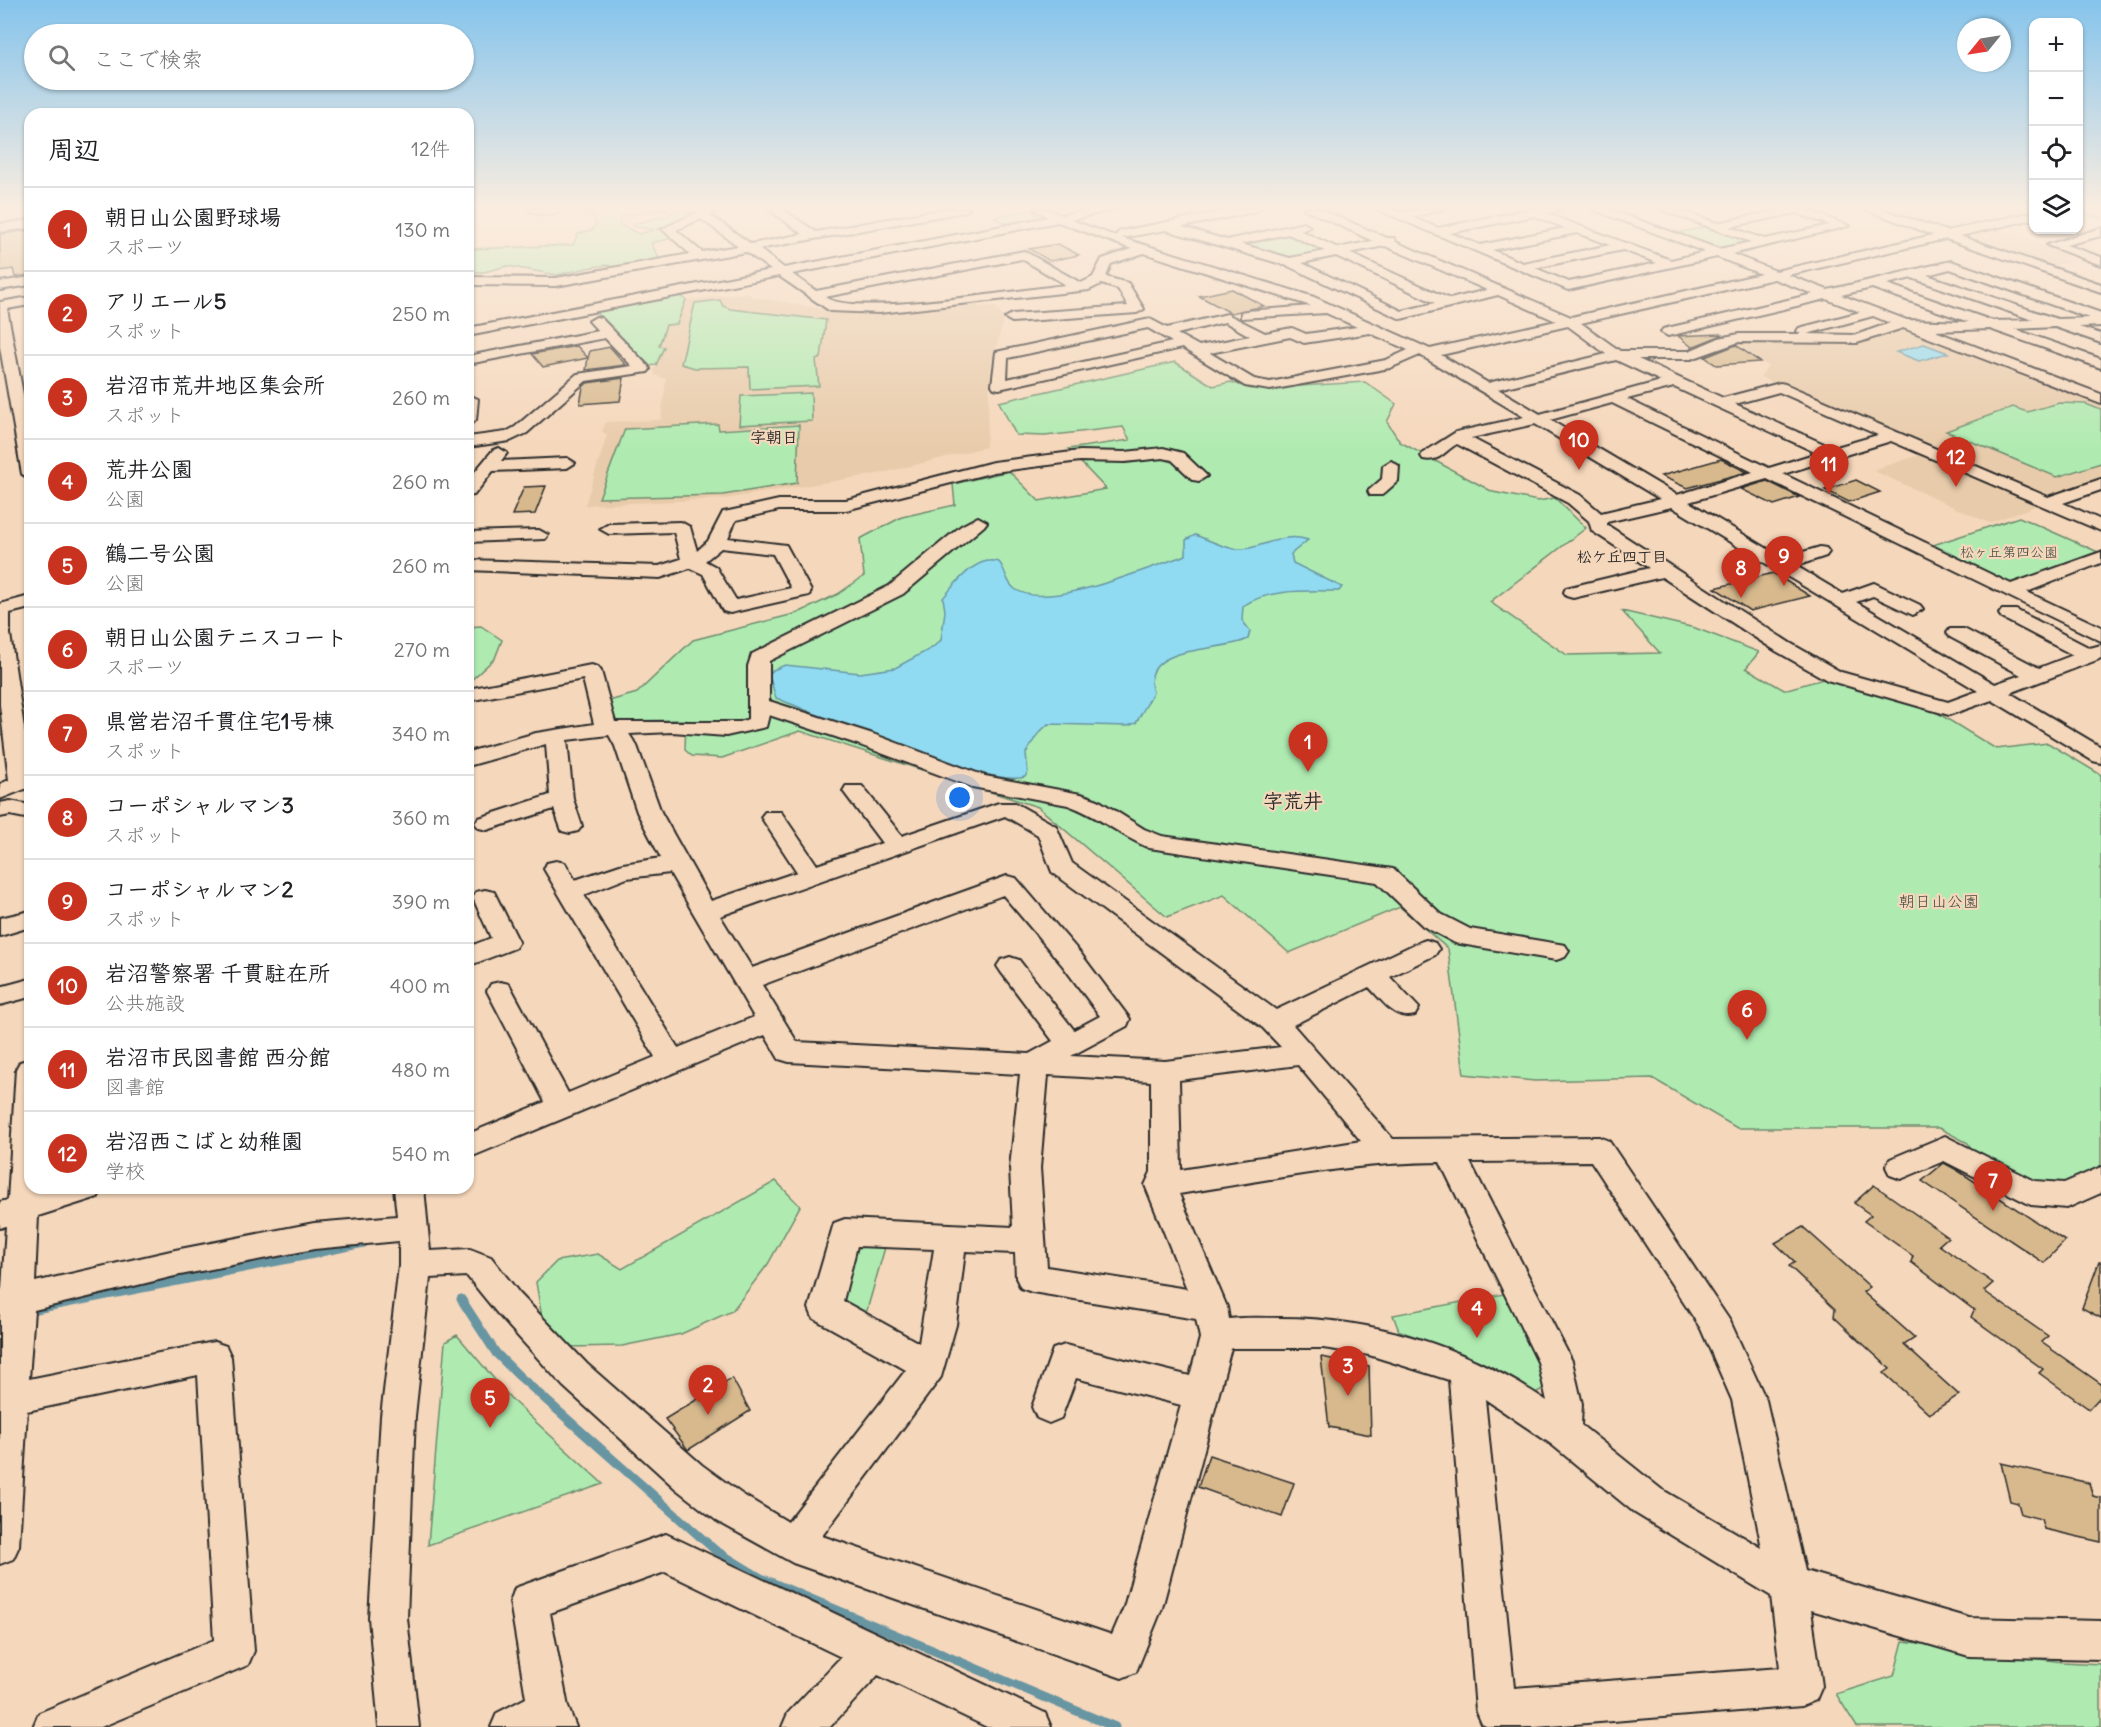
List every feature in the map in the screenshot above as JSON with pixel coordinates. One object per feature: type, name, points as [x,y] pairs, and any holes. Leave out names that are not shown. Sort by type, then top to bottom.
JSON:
[{"type":"street","points":[[474,441],[510,436],[521,430],[582,377],[643,369],[564,290]]},
{"type":"street","points":[[474,330],[576,301],[654,290]]},
{"type":"street","points":[[807,290],[830,307],[879,309],[1054,290]]},
{"type":"street","points":[[814,295],[842,290]]},
{"type":"street","points":[[983,290],[993,296]]},
{"type":"street","points":[[1012,318],[1137,309],[1125,290]]},
{"type":"street","points":[[1275,290],[1332,309],[1424,352],[2101,756]]},
{"type":"street","points":[[1347,290],[1401,315],[1500,291]]},
{"type":"street","points":[[1418,290],[1449,304]]},
{"type":"street","points":[[1497,290],[1571,322],[1617,355],[1832,454]]},
{"type":"street","points":[[1183,344],[999,385],[1000,355],[1150,324],[1250,383],[1270,386],[1389,364],[1424,352],[1571,322],[1710,290]]},
{"type":"street","points":[[1818,290],[2101,399]]},
{"type":"street","points":[[1660,325],[1849,290]]},
{"type":"street","points":[[1890,290],[2099,362]]},
{"type":"street","points":[[1958,290],[2101,339]]},
{"type":"street","points":[[2018,290],[2101,320]]},
{"type":"street","points":[[0,418],[24,414],[14,390],[0,307],[24,302]]},
{"type":"street","points":[[1639,306],[1691,355]]},
{"type":"street","points":[[1246,315],[1332,309]]},
{"type":"street","points":[[1778,338],[1874,312]]},
{"type":"street","points":[[1166,332],[1227,318],[1262,337]]},
{"type":"street","points":[[1485,388],[1617,355],[1691,355],[1724,341],[1778,338],[1857,339],[1902,324],[1936,327],[2060,325],[2101,320]]},
{"type":"street","points":[[1197,351],[1293,332],[1304,339],[1374,328]]},
{"type":"street","points":[[474,359],[608,333]]},
{"type":"street","points":[[2012,366],[2064,351]]},
{"type":"street","points":[[1429,456],[1437,453],[1446,442],[1457,437],[1616,399],[1674,382]]},
{"type":"street","points":[[1721,403],[1780,387],[2101,526]]},
{"type":"street","points":[[14,390],[24,388]]},
{"type":"street","points":[[1616,399],[2101,635]]},
{"type":"street","points":[[474,484],[491,466],[510,436]]},
{"type":"street","points":[[1598,519],[1675,501],[1891,436]]},
{"type":"street","points":[[1457,437],[1574,499],[1598,519]]},
{"type":"street","points":[[474,565],[660,572],[691,561],[717,542],[729,516],[747,510],[779,505],[846,505],[982,470],[1051,459],[1163,453],[1178,456],[1199,476]]},
{"type":"street","points":[[491,466],[567,463]]},
{"type":"street","points":[[1376,491],[1390,481],[1390,466]]},
{"type":"street","points":[[2047,503],[2101,483]]},
{"type":"street","points":[[1598,519],[1598,527],[1783,647],[1834,676],[1949,709],[2096,653]]},
{"type":"street","points":[[474,757],[503,747],[556,735],[610,729],[674,726],[723,731],[742,730],[758,722],[756,677],[759,658],[817,628],[863,610],[898,589],[978,522]]},
{"type":"street","points":[[609,529],[681,527],[691,561],[710,571],[730,607],[802,591],[780,549],[717,542]]},
{"type":"street","points":[[474,537],[539,535]]},
{"type":"street","points":[[1780,565],[1820,552]]},
{"type":"street","points":[[2011,591],[2101,557]]},
{"type":"street","points":[[1573,592],[1666,570]]},
{"type":"street","points":[[1840,601],[1874,589],[1913,609]]},
{"type":"street","points":[[24,604],[0,610],[0,635],[24,770]]},
{"type":"street","points":[[2009,614],[2096,653]]},
{"type":"street","points":[[1957,633],[2039,676]]},
{"type":"street","points":[[474,694],[591,671],[610,729],[626,746],[649,812],[677,865],[789,1052],[1165,1071],[1305,1054]]},
{"type":"street","points":[[759,705],[865,739],[980,782],[1073,799],[1090,805],[1136,834],[1157,843],[1384,875],[1432,920],[1464,937],[1556,951]]},
{"type":"street","points":[[556,735],[562,799],[570,826]]},
{"type":"street","points":[[0,792],[24,782]]},
{"type":"street","points":[[854,790],[898,846]]},
{"type":"street","points":[[487,823],[562,799]]},
{"type":"street","points":[[0,810],[10,808],[24,811]]},
{"type":"street","points":[[705,912],[813,877],[1007,808],[1048,831],[1061,867],[1274,1022],[1305,1054],[1386,1150]]},
{"type":"street","points":[[773,817],[813,877]]},
{"type":"street","points":[[571,892],[619,872],[654,864],[677,865]]},
{"type":"street","points":[[556,869],[671,1060]]},
{"type":"street","points":[[745,981],[1007,884],[1072,960],[1117,1019],[1069,1042],[1035,1063]]},
{"type":"street","points":[[474,955],[506,942],[484,898]]},
{"type":"street","points":[[0,927],[24,921]]},
{"type":"street","points":[[1274,1022],[1426,949]]},
{"type":"street","points":[[1010,966],[1069,1042]]},
{"type":"street","points":[[1372,975],[1406,1008]]},
{"type":"street","points":[[0,996],[24,990]]},
{"type":"street","points":[[500,990],[561,1108]]},
{"type":"street","points":[[474,1144],[671,1060],[769,1022]]},
{"type":"street","points":[[1035,1063],[1025,1168],[1032,1278],[1214,1323],[1231,1333],[1323,1333],[1369,1340],[1423,1355],[1465,1371],[1505,1392],[1563,1432],[1648,1501],[1789,1585],[1969,1637],[2101,1640]]},
{"type":"street","points":[[415,1266],[470,1262],[480,1267],[508,1303],[584,1383],[689,1476],[730,1508],[793,1545],[1122,1658],[1143,1608],[1202,1395],[1214,1323],[1160,1185],[1166,1172],[1165,1071]]},
{"type":"street","points":[[0,1546],[5,1400],[13,1308],[11,1212],[24,1139]]},
{"type":"street","points":[[1901,1167],[1946,1148],[2031,1193],[2067,1196],[2101,1179]]},
{"type":"street","points":[[1160,1185],[1255,1171],[1333,1154],[1386,1150],[1450,1152],[1599,1149],[1714,1321],[1749,1400],[1789,1585],[1802,1686],[1496,1710],[1465,1371]]},
{"type":"street","points":[[1450,1152],[1555,1360],[1565,1404],[1563,1432]]},
{"type":"street","points":[[11,1212],[68,1194]]},
{"type":"street","points":[[399,1727],[388,1618],[398,1416],[415,1266],[414,1227],[410,1194]]},
{"type":"street","points":[[13,1308],[175,1263],[303,1239],[414,1227]]},
{"type":"street","points":[[928,1366],[825,1308],[845,1232],[1030,1241]]},
{"type":"street","points":[[793,1545],[928,1366],[940,1325],[951,1236]]},
{"type":"street","points":[[5,1400],[214,1357],[234,1651],[53,1727]]},
{"type":"street","points":[[1049,1407],[1065,1360],[1202,1395]]},
{"type":"street","points":[[511,1727],[552,1718],[529,1602],[666,1553],[1031,1727]]},
{"type":"street","points":[[802,1727],[872,1653]]},
{"type":"shaded area","points":[[747,293],[753,297],[824,309],[873,311],[974,301],[980,307],[995,306],[1004,319],[991,365],[986,447],[883,473],[724,499],[585,505],[607,435],[602,431],[606,422],[661,420],[666,379],[655,375],[654,370],[664,347],[658,347],[666,325],[677,324],[686,300]]},
{"type":"shaded area","points":[[1904,329],[2101,403],[2101,479],[2045,498],[1760,377],[1768,366],[1736,342],[1860,341]]},
{"type":"shaded area","points":[[1924,454],[2041,504],[1989,523],[1872,470]]},
{"type":"green space","points":[[680,295],[686,300],[677,324],[666,325],[659,346],[664,347],[656,365],[650,366],[595,312]]},
{"type":"green space","points":[[720,300],[723,306],[730,309],[826,320],[821,358],[816,360],[819,386],[750,389],[749,367],[695,368],[681,364],[695,303]]},
{"type":"green space","name":"朝日山公園","points":[[1175,362],[1213,386],[1231,382],[1251,389],[1365,382],[1396,404],[1387,422],[1400,442],[1493,492],[1538,501],[1555,498],[1586,528],[1490,602],[1567,655],[1660,653],[1622,611],[1695,628],[1759,652],[1746,668],[1784,690],[1827,678],[1936,712],[1996,749],[2048,743],[2101,775],[2101,1195],[1983,1173],[1968,1143],[1939,1128],[1737,1128],[1652,1078],[1535,1081],[1464,1074],[1448,949],[1400,907],[1289,953],[1224,895],[1167,917],[1038,807],[800,731],[722,758],[692,756],[685,750],[686,720],[616,721],[609,701],[637,693],[693,640],[798,613],[838,594],[864,576],[860,539],[902,517],[955,505],[953,484],[1009,471],[1039,501],[1106,489],[1068,449],[1130,440],[1123,427],[1045,436],[1016,435],[999,402]]},
{"type":"green space","points":[[811,393],[812,421],[739,425],[741,396]]},
{"type":"green space","points":[[2059,403],[2086,404],[2101,410],[2101,463],[2057,477],[1946,431],[2013,407],[2027,412]]},
{"type":"green space","points":[[718,424],[719,430],[799,425],[797,483],[723,495],[599,498],[625,429]]},
{"type":"green space","name":"松ヶ丘第四公園","points":[[2019,517],[2098,552],[2005,585],[1927,547]]},
{"type":"green space","points":[[481,626],[502,640],[495,658],[474,677],[474,627]]},
{"type":"green space","points":[[776,1181],[800,1206],[768,1264],[732,1311],[681,1334],[622,1346],[567,1347],[544,1330],[536,1282],[557,1261],[598,1254],[622,1269]]},
{"type":"green space","points":[[865,1243],[886,1244],[865,1317],[842,1302],[850,1253]]},
{"type":"green space","points":[[1509,1293],[1549,1385],[1534,1394],[1502,1374],[1469,1358],[1399,1331],[1393,1315]]},
{"type":"green space","points":[[457,1335],[512,1400],[603,1484],[428,1545],[445,1342]]},
{"type":"green space","points":[[1903,1641],[2062,1662],[2101,1664],[2101,1727],[1857,1727],[1836,1694],[1894,1676]]},
{"type":"water","points":[[1924,344],[1948,353],[1919,361],[1896,352]]},
{"type":"water","points":[[1195,535],[1235,549],[1252,547],[1279,539],[1308,540],[1291,554],[1293,563],[1342,587],[1339,591],[1277,593],[1243,606],[1242,620],[1250,631],[1248,639],[1185,652],[1158,665],[1152,677],[1153,693],[1136,723],[1128,726],[1048,724],[1038,734],[1026,753],[1028,772],[1025,777],[1005,778],[942,762],[864,734],[776,698],[769,675],[773,670],[785,665],[860,673],[895,668],[932,648],[941,640],[945,611],[943,598],[968,571],[983,562],[999,562],[1015,589],[1030,595],[1050,595],[1099,585],[1186,555],[1186,540]]},
{"type":"building","points":[[1233,290],[1264,306],[1231,313],[1199,296]]},
{"type":"building","points":[[1722,335],[1692,347],[1678,336]]},
{"type":"building","points":[[1736,345],[1760,362],[1716,365],[1705,357]]},
{"type":"building","points":[[577,346],[588,358],[543,367],[532,354]]},
{"type":"building","points":[[610,347],[626,365],[586,370],[590,351]]},
{"type":"building","points":[[624,378],[620,401],[580,404],[583,387],[587,383]]},
{"type":"building","points":[[1721,459],[1747,472],[1687,488],[1661,476]]},
{"type":"building","points":[[1856,480],[1880,492],[1849,502],[1825,490]]},
{"type":"building","points":[[1767,481],[1799,497],[1774,505],[1741,489]]},
{"type":"building","points":[[546,486],[535,514],[512,515],[524,487]]},
{"type":"building","points":[[1773,573],[1810,596],[1750,611],[1715,588]]},
{"type":"building","points":[[1944,1163],[2065,1241],[2044,1263],[1922,1181]]},
{"type":"building","points":[[1874,1185],[1948,1237],[1939,1245],[1993,1283],[1984,1291],[2048,1336],[2041,1342],[2101,1384],[2101,1396],[2089,1409],[2039,1373],[2043,1369],[1971,1317],[1974,1310],[1911,1262],[1913,1256],[1864,1221],[1871,1215],[1854,1203]]},
{"type":"building","points":[[1803,1227],[1870,1287],[1863,1292],[1915,1338],[1904,1345],[1959,1395],[1929,1414],[1884,1373],[1890,1369],[1834,1317],[1835,1309],[1789,1266],[1795,1262],[1775,1243]]},
{"type":"building","points":[[2099,1262],[2101,1262],[2101,1318],[2082,1308]]},
{"type":"building","points":[[1321,1357],[1369,1366],[1371,1435],[1329,1427]]},
{"type":"building","points":[[732,1378],[750,1411],[688,1450],[665,1419]]},
{"type":"building","points":[[1209,1455],[1294,1483],[1282,1517],[1198,1487]]},
{"type":"building","points":[[2001,1463],[2089,1483],[2093,1496],[2101,1498],[2101,1542],[2044,1529],[2041,1519],[2021,1514],[2018,1503],[2010,1501]]},
{"type":"waterway","points":[[311,1255],[364,1244]]},
{"type":"waterway","points":[[36,1309],[319,1253]]},
{"type":"waterway","points":[[461,1299],[496,1353],[519,1376],[715,1550],[761,1578],[1115,1727]]},
{"type":"place","name":"岩沼警察署 千貫駐在所","points":[[1579,470]]},
{"type":"place","name":"岩沼西こばと幼稚園","points":[[1956,487]]},
{"type":"place","name":"岩沼市民図書館 西分館","points":[[1829,494]]},
{"type":"place","name":"コーポシャルマン2","points":[[1784,586]]},
{"type":"place","name":"コーポシャルマン3","points":[[1741,598]]},
{"type":"place","name":"朝日山公園野球場","points":[[1308,772]]},
{"type":"place","name":"朝日山公園テニスコート","points":[[1747,1040]]},
{"type":"place","name":"県営岩沼千貫住宅1号棟","points":[[1993,1211]]},
{"type":"place","name":"荒井公園","points":[[1477,1338]]},
{"type":"place","name":"岩沼市荒井地区集会所","points":[[1348,1396]]},
{"type":"place","name":"アリエール5","points":[[708,1415]]},
{"type":"place","name":"鶴二号公園","points":[[490,1428]]},
{"type":"district","name":"字朝日","points":[[774,437]]},
{"type":"district","name":"松ケ丘四丁目","points":[[1622,557]]},
{"type":"district","name":"字荒井","points":[[1293,801]]}]
